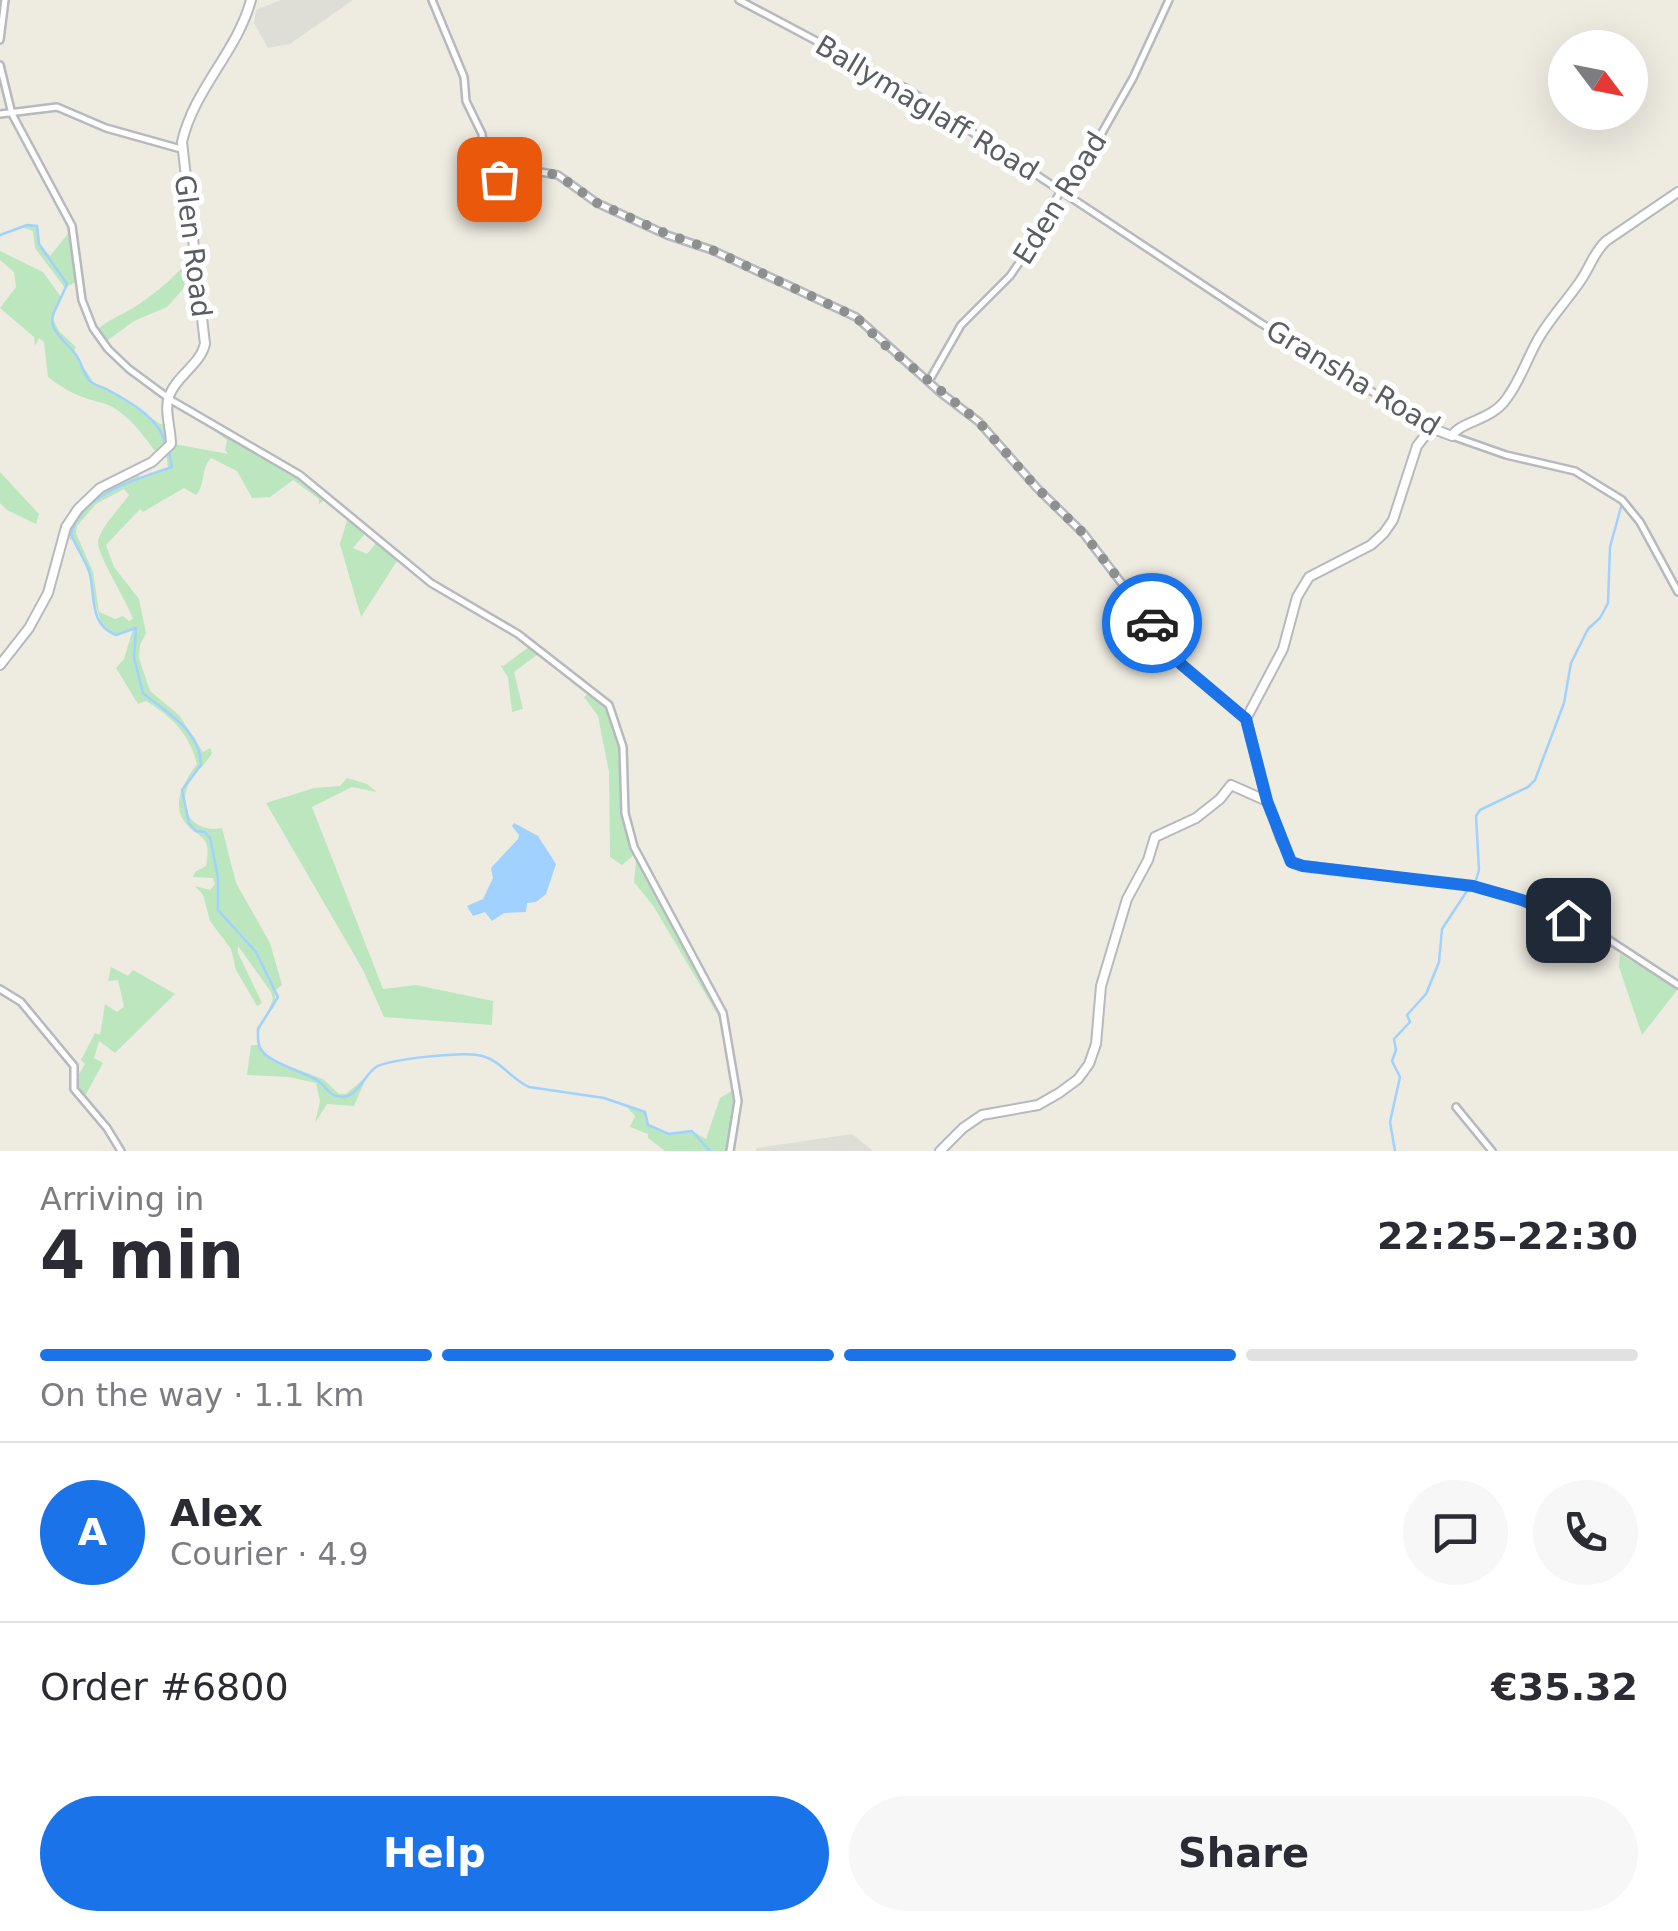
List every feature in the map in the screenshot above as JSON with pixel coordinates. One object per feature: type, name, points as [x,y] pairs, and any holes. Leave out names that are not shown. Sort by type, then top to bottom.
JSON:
[{"type":"street","points":[[0,40],[6,0]]},
{"type":"street","name":"Glen Road","points":[[168,398],[206,344],[181,149],[192,113],[238,36],[251,0]]},
{"type":"street","points":[[432,0],[464,76],[466,101],[482,134],[486,165],[495,177],[507,180],[540,172],[558,175],[597,203],[828,301],[856,317],[979,422],[1084,534],[1172,656],[1246,719],[1267,801],[1291,862],[1473,886],[1512,896],[1597,932],[1678,985]]},
{"type":"street","name":"Ballymaglaff Road","points":[[738,0],[896,82],[1062,189]]},
{"type":"street","name":"Eden Road","points":[[929,381],[955,332],[1019,264],[1062,189],[1099,138],[1133,78],[1169,0]]},
{"type":"street","points":[[0,65],[12,114],[72,226],[82,300],[92,328],[121,362],[168,398],[300,474],[430,583],[518,634],[606,700],[622,747],[626,813],[634,847],[723,1013],[738,1101],[730,1151]]},
{"type":"street","points":[[0,114],[56,108],[106,128],[181,149]]},
{"type":"street","name":"Gransha Road","points":[[1062,189],[1273,331],[1431,428],[1506,454],[1568,469],[1592,480],[1633,511],[1678,592]]},
{"type":"street","points":[[1452,436],[1456,429],[1489,416],[1506,400],[1536,343],[1602,245],[1678,192]]},
{"type":"street","points":[[0,665],[29,628],[48,593],[66,528],[78,509],[100,488],[152,462],[168,447],[168,398]]},
{"type":"street","points":[[1246,719],[1283,649],[1302,586],[1309,576],[1372,545],[1384,534],[1393,520],[1417,446],[1431,428]]},
{"type":"street","points":[[940,1151],[982,1115],[1038,1105],[1059,1093],[1078,1079],[1089,1064],[1096,1044],[1101,986],[1127,900],[1155,837],[1196,818],[1231,786],[1267,801]]},
{"type":"street","points":[[0,988],[20,1002],[74,1066],[74,1090],[121,1151]]},
{"type":"street","points":[[1456,1108],[1492,1151]]},
{"type":"shaded area","points":[[281,0],[353,0],[290,44],[268,48],[254,23],[256,10]]},
{"type":"shaded area","points":[[852,1134],[873,1151],[756,1151],[756,1148]]},
{"type":"green space","points":[[37,226],[39,243],[50,256],[71,230],[75,282],[65,288],[35,248],[33,231],[21,227]]},
{"type":"green space","points":[[0,251],[43,272],[61,297],[52,317],[59,331],[76,347],[73,352],[96,386],[108,389],[167,425],[167,443],[154,459],[155,451],[124,415],[73,393],[48,377],[44,342],[39,338],[35,346],[34,337],[0,308],[16,287],[14,272],[0,260]]},
{"type":"green space","points":[[195,253],[193,278],[167,307],[134,321],[108,340],[97,330],[159,290]]},
{"type":"green space","points":[[203,422],[299,477],[324,500],[319,504],[319,499],[293,480],[270,497],[252,498],[237,471],[211,458],[196,495],[184,488],[143,512],[140,509],[106,545],[114,567],[139,599],[146,633],[139,658],[150,691],[179,715],[203,752],[210,748],[212,753],[189,783],[185,806],[198,825],[222,828],[236,883],[270,943],[282,985],[276,990],[274,1007],[267,1015],[273,999],[271,992],[238,946],[262,1003],[257,1006],[236,970],[231,949],[210,921],[203,895],[195,886],[210,890],[215,884],[213,878],[193,877],[206,866],[207,846],[180,811],[180,794],[197,764],[194,753],[171,720],[146,701],[138,704],[116,668],[124,659],[133,629],[116,635],[103,628],[91,591],[90,575],[73,540],[67,538],[77,515],[103,491],[135,472],[141,478],[168,468],[166,451],[174,444],[228,454],[227,440]],"holes":[[[124,489],[129,495],[98,541],[133,619],[129,621],[123,616],[115,619],[99,612],[93,572],[76,533],[77,526],[96,504]]]},
{"type":"green space","points":[[0,472],[39,514],[36,524],[0,503]]},
{"type":"green space","points":[[347,520],[365,534],[353,548],[367,554],[376,543],[397,561],[361,617],[340,544]]},
{"type":"green space","points":[[533,644],[542,651],[514,672],[523,709],[512,712],[508,677],[500,665]]},
{"type":"green space","points":[[592,690],[607,709],[621,748],[625,810],[635,854],[622,865],[610,857],[609,772],[598,716],[584,697]]},
{"type":"green space","points":[[347,778],[367,784],[377,792],[352,787],[312,807],[383,989],[416,985],[493,1001],[492,1025],[384,1017],[363,970],[266,803],[314,788],[340,786]]},
{"type":"green space","points":[[639,861],[718,1004],[723,1024],[654,907],[634,882]]},
{"type":"green space","points":[[1620,954],[1678,989],[1642,1035],[1619,967]]},
{"type":"green space","points":[[111,967],[128,976],[133,970],[175,994],[115,1053],[99,1041],[94,1058],[103,1063],[84,1098],[76,1082],[85,1064],[81,1060],[95,1033],[100,1035],[105,1004],[117,1012],[124,1007],[118,980],[108,981]]},
{"type":"green space","points":[[251,1045],[259,1045],[272,1060],[323,1079],[339,1094],[346,1094],[367,1076],[354,1106],[327,1104],[315,1123],[320,1101],[316,1083],[247,1075]]},
{"type":"green space","points":[[735,1089],[735,1118],[727,1151],[665,1151],[648,1134],[630,1127],[635,1116],[624,1104],[645,1112],[648,1125],[669,1133],[692,1131],[706,1139],[720,1098]]},
{"type":"water","points":[[514,823],[538,836],[556,864],[546,894],[527,903],[526,912],[504,913],[492,921],[485,912],[473,916],[467,906],[483,899],[493,878],[491,868],[518,839]]},
{"type":"waterway","points":[[0,235],[27,225],[37,226],[39,244],[67,284],[53,314],[57,333],[76,355],[89,380],[144,413],[158,427],[166,445]]},
{"type":"waterway","points":[[169,452],[172,467],[99,498],[77,520],[71,534],[89,571],[101,624],[116,635],[136,628],[134,658],[143,693],[180,723],[195,741],[201,765],[182,790],[189,823],[210,838],[218,877],[218,910],[256,952],[278,997],[258,1029],[262,1051],[317,1080],[338,1097],[357,1090],[376,1067],[384,1064],[425,1057],[477,1055],[492,1060],[529,1087],[604,1098],[645,1112],[648,1125],[669,1134],[692,1131],[710,1151]]},
{"type":"waterway","points":[[1475,883],[1479,870],[1476,816],[1480,810],[1535,780],[1564,703],[1571,663],[1588,629],[1608,603],[1610,547],[1621,507]]},
{"type":"waterway","points":[[1395,1151],[1390,1122],[1400,1077],[1392,1061],[1394,1039],[1410,1022],[1407,1015],[1426,994],[1439,962],[1442,929],[1469,888]]},
{"type":"way so far","points":[[499,179],[540,172],[558,175],[597,203],[828,301],[856,317],[941,394],[979,422],[1084,534],[1152,623]]},
{"type":"route","points":[[1152,623],[1182,665],[1246,719],[1267,801],[1291,862],[1473,886],[1522,900],[1568,920]]}]
